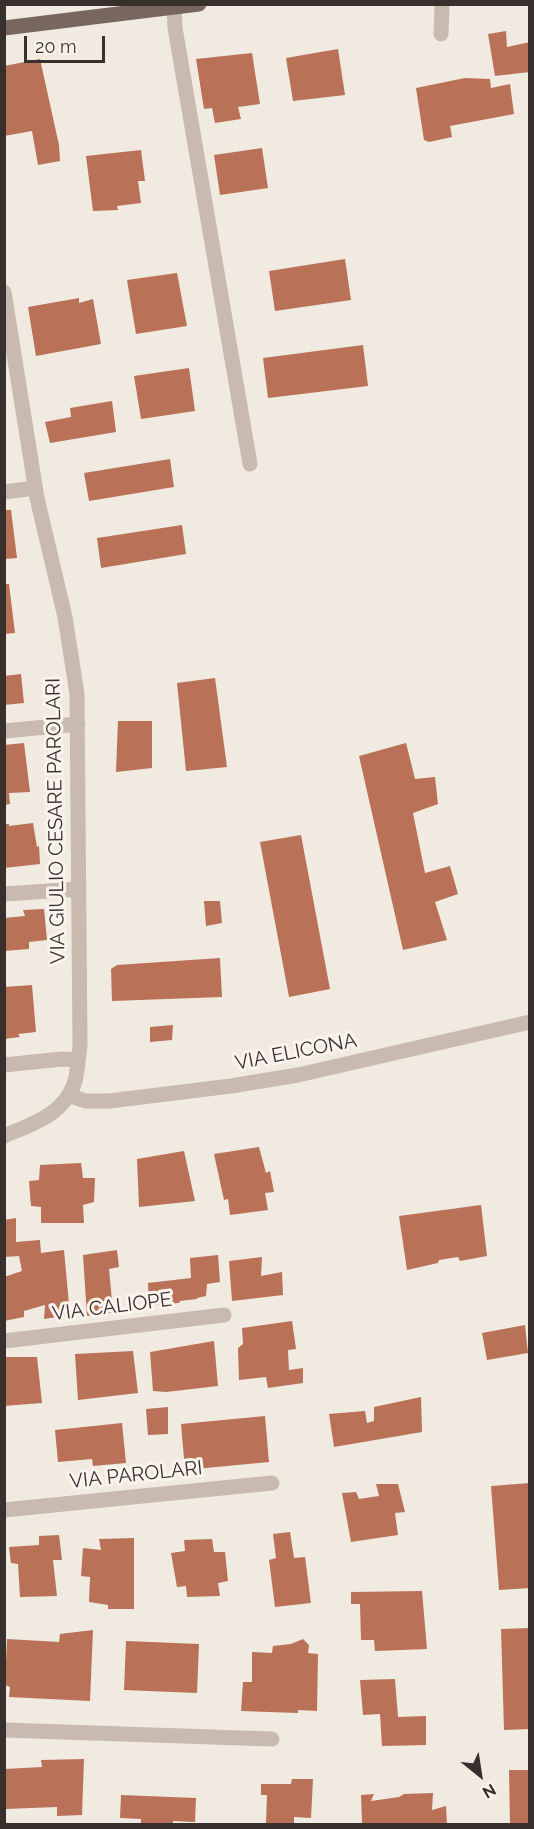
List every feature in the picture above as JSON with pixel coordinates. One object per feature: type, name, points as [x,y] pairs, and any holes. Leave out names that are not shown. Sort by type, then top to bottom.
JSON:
[{"type":"main road","points":[[4,28],[150,7],[174,8],[199,4]]},
{"type":"street","points":[[441,34],[442,4]]},
{"type":"street","points":[[174,8],[175,28],[250,464]]},
{"type":"street","name":"VIA GIULIO CESARE PAROLARI","points":[[4,292],[35,488],[65,617],[77,693],[80,1046],[75,1082],[69,1095],[57,1110],[44,1119],[4,1136]]},
{"type":"street","points":[[4,492],[35,488]]},
{"type":"street","points":[[4,731],[78,724]]},
{"type":"street","points":[[4,894],[79,889]]},
{"type":"street","name":"VIA ELICONA","points":[[69,1095],[85,1101],[110,1101],[231,1086],[298,1075],[530,1022]]},
{"type":"street","points":[[4,1065],[62,1059],[78,1060]]},
{"type":"street","name":"VIA CALIOPE","points":[[4,1341],[224,1315]]},
{"type":"street","name":"VIA PAROLARI","points":[[4,1510],[272,1483]]},
{"type":"street","points":[[4,1730],[272,1739]]},
{"type":"building","points":[[506,31],[507,47],[530,42],[530,72],[495,76],[488,34]]},
{"type":"building","points":[[338,49],[345,95],[293,101],[286,58]]},
{"type":"building","points":[[252,53],[260,104],[238,107],[241,119],[215,123],[212,108],[204,109],[196,59]]},
{"type":"building","points":[[40,59],[59,145],[60,161],[38,165],[32,131],[4,136],[4,66]]},
{"type":"building","points":[[465,78],[490,79],[491,88],[510,84],[514,114],[450,126],[452,137],[429,142],[424,140],[416,88]]},
{"type":"building","points":[[262,148],[268,188],[220,195],[214,155]]},
{"type":"building","points":[[141,150],[145,181],[138,181],[141,203],[117,206],[118,210],[93,211],[86,156]]},
{"type":"building","points":[[345,259],[351,300],[275,311],[269,271]]},
{"type":"building","points":[[177,273],[187,326],[136,334],[127,280]]},
{"type":"building","points":[[79,298],[79,303],[93,299],[101,344],[36,356],[28,307]]},
{"type":"building","points":[[363,345],[368,386],[268,398],[263,358]]},
{"type":"building","points":[[189,368],[195,411],[141,419],[134,376]]},
{"type":"building","points":[[112,401],[116,432],[50,443],[45,422],[71,417],[70,408]]},
{"type":"building","points":[[170,459],[174,487],[89,501],[84,473]]},
{"type":"building","points":[[4,510],[11,510],[17,558],[4,559]]},
{"type":"building","points":[[182,525],[186,554],[101,568],[97,538]]},
{"type":"building","points":[[4,584],[9,584],[15,633],[4,634]]},
{"type":"building","points":[[21,674],[24,703],[4,705],[4,676]]},
{"type":"building","points":[[215,678],[227,767],[186,771],[177,683]]},
{"type":"building","points":[[118,721],[152,721],[152,768],[116,772]]},
{"type":"building","points":[[24,743],[30,792],[9,793],[10,804],[4,805],[4,745]]},
{"type":"building","points":[[406,743],[415,779],[435,777],[438,804],[413,813],[425,873],[450,866],[458,894],[435,902],[447,940],[403,950],[359,756]]},
{"type":"building","points":[[33,823],[37,847],[39,846],[40,864],[4,868],[4,824],[9,824],[9,826]]},
{"type":"building","points":[[301,835],[330,989],[289,997],[260,842]]},
{"type":"building","points":[[204,901],[220,901],[222,923],[206,926]]},
{"type":"building","points":[[44,909],[47,940],[29,942],[29,949],[4,951],[4,918],[25,916],[23,910]]},
{"type":"building","points":[[220,958],[222,997],[112,1001],[111,969],[117,965]]},
{"type":"building","points":[[32,985],[36,1032],[18,1034],[20,1037],[4,1039],[4,987]]},
{"type":"building","points":[[173,1025],[172,1040],[150,1042],[150,1027]]},
{"type":"building","points":[[259,1147],[266,1173],[270,1171],[274,1192],[265,1193],[268,1210],[230,1215],[228,1199],[224,1200],[214,1154]]},
{"type":"building","points":[[184,1151],[195,1201],[139,1207],[137,1159]]},
{"type":"building","points":[[81,1163],[83,1178],[95,1178],[94,1202],[83,1205],[84,1223],[41,1223],[41,1207],[31,1206],[29,1181],[39,1180],[40,1165]]},
{"type":"building","points":[[481,1205],[487,1256],[460,1261],[458,1257],[439,1260],[438,1263],[407,1270],[399,1216]]},
{"type":"building","points":[[16,1218],[16,1242],[40,1240],[41,1253],[64,1250],[70,1315],[44,1319],[45,1305],[24,1311],[24,1317],[4,1321],[4,1277],[22,1271],[19,1256],[4,1257],[4,1220]]},
{"type":"building","points":[[117,1250],[119,1267],[109,1269],[113,1312],[87,1316],[83,1255]]},
{"type":"building","points":[[218,1255],[220,1282],[207,1284],[206,1296],[179,1303],[149,1306],[148,1283],[191,1278],[190,1258]]},
{"type":"building","points":[[262,1257],[261,1276],[282,1272],[283,1295],[232,1301],[229,1261]]},
{"type":"building","points":[[292,1321],[296,1349],[288,1350],[289,1370],[303,1368],[303,1383],[268,1388],[266,1377],[239,1380],[238,1348],[243,1344],[242,1328]]},
{"type":"building","points":[[525,1325],[528,1353],[487,1360],[482,1333]]},
{"type":"building","points":[[214,1341],[218,1386],[166,1392],[153,1391],[150,1352]]},
{"type":"building","points":[[133,1351],[138,1393],[78,1400],[75,1354]]},
{"type":"building","points":[[4,1357],[37,1357],[42,1403],[4,1406]]},
{"type":"building","points":[[421,1397],[422,1432],[334,1447],[329,1414],[365,1411],[367,1423],[374,1421],[374,1407]]},
{"type":"building","points":[[168,1407],[168,1434],[148,1435],[146,1409]]},
{"type":"building","points":[[265,1416],[269,1462],[185,1470],[181,1424]]},
{"type":"building","points":[[122,1423],[126,1463],[93,1466],[92,1459],[58,1462],[55,1430]]},
{"type":"building","points":[[530,1483],[530,1588],[499,1590],[491,1486]]},
{"type":"building","points":[[376,1484],[398,1484],[405,1512],[395,1513],[398,1535],[351,1542],[342,1493],[356,1492],[359,1499],[379,1496]]},
{"type":"building","points":[[290,1532],[294,1558],[305,1557],[311,1603],[275,1607],[269,1560],[276,1558],[273,1534]]},
{"type":"building","points":[[59,1535],[62,1560],[53,1560],[57,1596],[20,1597],[18,1564],[11,1563],[9,1547],[39,1545],[39,1536]]},
{"type":"building","points":[[134,1538],[134,1609],[108,1609],[108,1605],[89,1602],[90,1577],[81,1576],[83,1548],[101,1550],[99,1539]]},
{"type":"building","points":[[212,1539],[214,1552],[225,1552],[228,1581],[218,1583],[220,1596],[187,1597],[186,1586],[177,1587],[171,1553],[185,1551],[184,1540]]},
{"type":"building","points":[[422,1591],[427,1649],[375,1651],[374,1640],[361,1640],[360,1604],[351,1604],[351,1592]]},
{"type":"building","points":[[530,1628],[530,1729],[504,1730],[501,1629]]},
{"type":"building","points":[[93,1630],[90,1701],[9,1697],[10,1687],[5,1685],[7,1639],[59,1642],[60,1634]]},
{"type":"building","points":[[303,1639],[309,1645],[308,1653],[318,1654],[317,1711],[298,1710],[298,1713],[241,1711],[243,1682],[252,1682],[252,1652],[272,1653],[273,1646],[291,1644]]},
{"type":"building","points":[[126,1641],[199,1644],[197,1693],[124,1690]]},
{"type":"building","points":[[395,1679],[398,1717],[426,1716],[426,1745],[382,1746],[380,1714],[363,1715],[360,1680]]},
{"type":"building","points":[[84,1759],[82,1815],[57,1816],[57,1807],[5,1809],[4,1769],[42,1767],[41,1760]]},
{"type":"building","points":[[509,1770],[530,1770],[530,1824],[510,1824]]},
{"type":"building","points":[[292,1779],[313,1779],[311,1818],[294,1817],[294,1824],[266,1823],[267,1795],[261,1795],[261,1784],[291,1784]]},
{"type":"building","points":[[433,1793],[432,1810],[446,1806],[447,1824],[362,1824],[361,1795],[374,1794],[371,1801],[399,1797],[404,1794]]},
{"type":"building","points":[[121,1795],[196,1798],[195,1822],[173,1821],[173,1824],[141,1824],[141,1819],[120,1818]]}]
